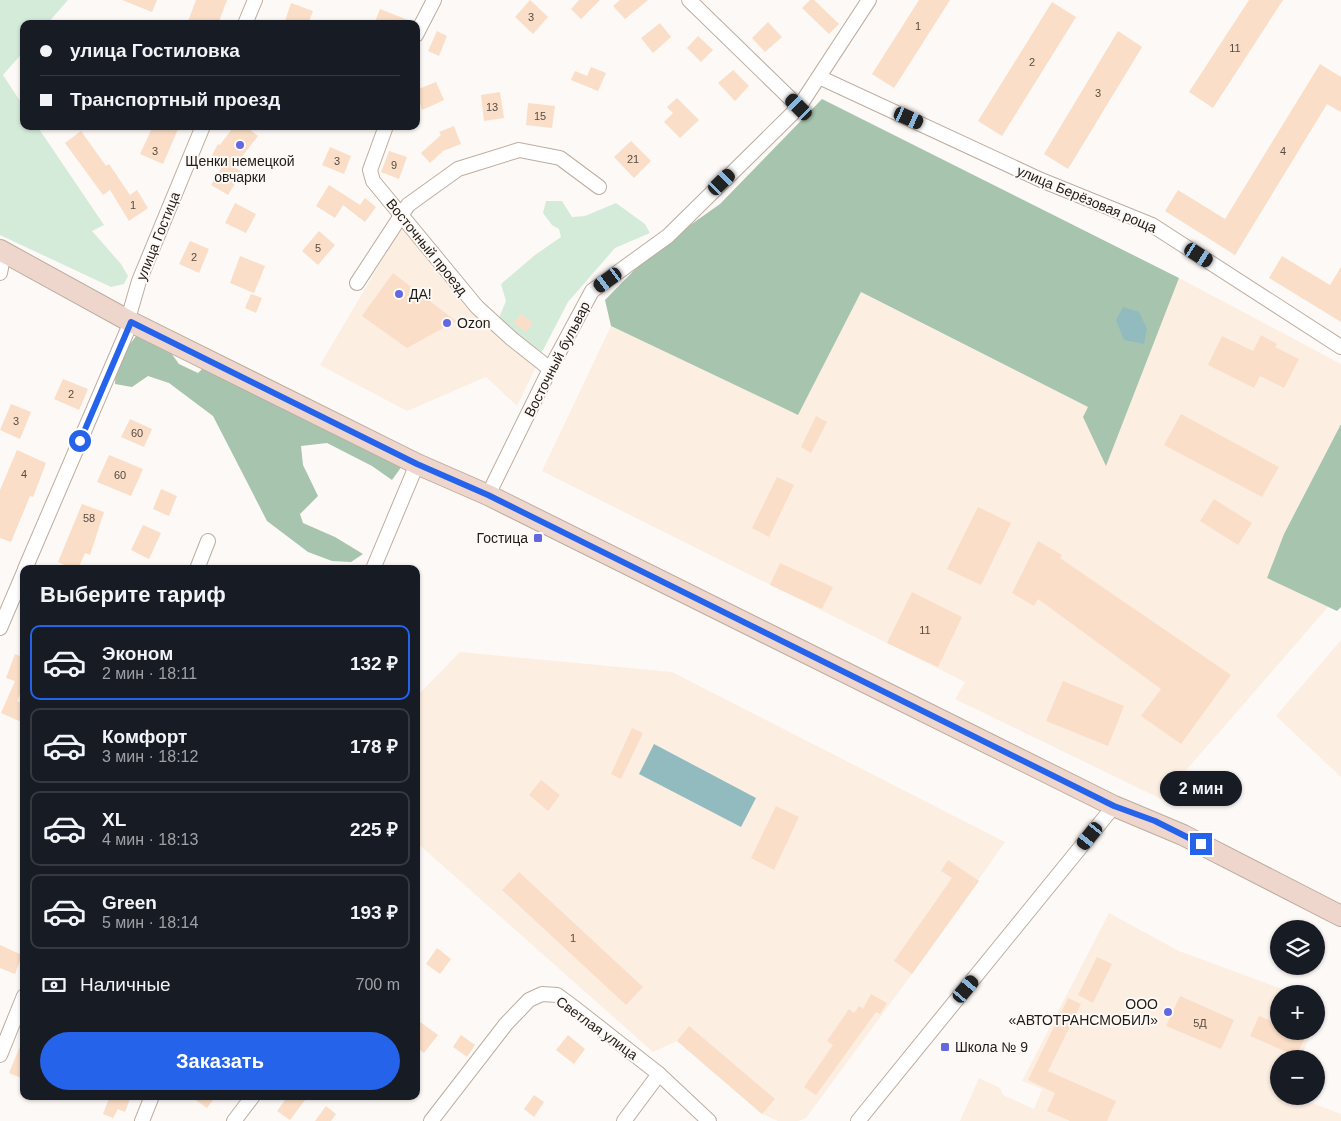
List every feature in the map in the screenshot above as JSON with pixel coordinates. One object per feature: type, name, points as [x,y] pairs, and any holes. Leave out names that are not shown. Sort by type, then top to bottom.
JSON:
[{"type":"main road","points":[[2,251],[130,320],[417,464],[488,495],[1114,806],[1155,821],[1341,916]]},
{"type":"street","points":[[247,20],[255,0]]},
{"type":"street","points":[[420,27],[434,0]]},
{"type":"street","points":[[689,0],[799,107]]},
{"type":"street","name":"Восточный бульвар","points":[[488,495],[550,368],[592,291],[668,236],[799,107],[869,0]]},
{"type":"street","name":"улица Берёзовая роща","points":[[819,77],[1041,180],[1152,225],[1341,347]]},
{"type":"street","name":"улица Гостица","points":[[27,565],[130,320],[140,281],[201,130]]},
{"type":"street","name":"Восточный проезд","points":[[385,130],[370,170],[373,181],[477,307],[512,339],[550,368]]},
{"type":"street","points":[[356,283],[408,205],[458,169],[519,150],[560,158],[599,187]]},
{"type":"street","points":[[0,273],[2,251]]},
{"type":"street","points":[[375,565],[417,464]]},
{"type":"street","points":[[199,565],[208,541]]},
{"type":"street","points":[[0,628],[20,581]]},
{"type":"street","points":[[858,1121],[1114,806]]},
{"type":"street","name":"Светлая улица","points":[[431,1121],[506,1024],[529,1000],[542,994],[557,996],[659,1074],[709,1121]]},
{"type":"street","points":[[0,1055],[20,1006]]},
{"type":"street","points":[[624,1121],[659,1074]]},
{"type":"street","points":[[142,1121],[150,1100]]},
{"type":"street","points":[[234,1121],[250,1100]]},
{"type":"shaded area","points":[[402,226],[468,307],[536,367],[517,406],[486,377],[407,411],[320,365]]},
{"type":"shaded area","points":[[1179,278],[1341,364],[1341,424],[1284,534],[1267,578],[1328,607],[1161,799],[955,699],[965,682],[542,471],[611,326],[798,415],[860,292],[1088,407],[1106,465]]},
{"type":"shaded area","points":[[1341,640],[1341,777],[1276,716]]},
{"type":"shaded area","points":[[460,652],[672,672],[1005,842],[912,974],[806,1118],[798,1121],[778,1121],[762,1114],[677,1041],[653,1052],[420,846],[420,693]]},
{"type":"shaded area","name":"ООО «АВТОТРАНСМОБИЛ»","points":[[1109,913],[1179,951],[1272,985],[1270,985],[1270,1040],[1308,1040],[1304,1050],[1270,1050],[1270,1105],[1318,1105],[1341,1114],[1341,1121],[960,1121],[979,1078],[1000,1088],[1003,1095],[1034,1109],[1042,1089],[1022,1081]]},
{"type":"green space","points":[[0,0],[68,0],[50,20],[20,20],[20,56],[3,75],[20,101],[20,130],[40,130],[104,225],[92,231],[121,264],[128,276],[124,284],[111,287],[0,235]]},
{"type":"green space","points":[[822,99],[1179,278],[1106,466],[1083,417],[1088,407],[861,292],[798,415],[611,326],[605,300],[652,252],[720,204]]},
{"type":"green space","points":[[546,201],[562,201],[572,217],[585,216],[616,203],[645,224],[650,233],[615,248],[568,302],[542,352],[498,320],[506,301],[501,284],[535,255],[561,237],[559,229],[552,225],[543,213]]},
{"type":"green space","points":[[136,336],[171,353],[179,364],[198,373],[204,367],[402,466],[392,480],[372,466],[327,443],[301,446],[303,465],[318,496],[300,514],[303,523],[335,537],[363,554],[351,562],[332,561],[308,552],[267,521],[213,416],[169,383],[148,376],[132,387],[115,384],[116,363]]},
{"type":"green space","points":[[1341,424],[1341,607],[1337,611],[1267,578],[1284,534]]},
{"type":"water","points":[[1123,307],[1139,312],[1147,329],[1144,344],[1124,340],[1116,320]]},
{"type":"water","points":[[654,744],[756,798],[741,827],[639,774]]},
{"type":"building","points":[[122,0],[157,0],[152,12]]},
{"type":"building","points":[[196,0],[227,0],[220,20],[188,20]]},
{"type":"building","points":[[530,0],[548,17],[533,34],[515,17]]},
{"type":"building","points":[[579,0],[600,0],[581,19],[571,9]]},
{"type":"building","points":[[620,0],[648,0],[625,19],[613,6]]},
{"type":"building","points":[[810,0],[814,0],[839,24],[829,34],[802,8]]},
{"type":"building","points":[[919,0],[950,0],[894,88],[872,74]]},
{"type":"building","points":[[1249,0],[1283,0],[1213,108],[1189,92]]},
{"type":"building","points":[[1052,2],[1076,17],[1002,136],[978,121]]},
{"type":"building","points":[[291,3],[313,11],[310,20],[285,20]]},
{"type":"building","points":[[380,9],[408,20],[376,20]]},
{"type":"building","points":[[768,22],[782,37],[765,52],[752,38]]},
{"type":"building","points":[[660,23],[671,37],[653,53],[641,38]]},
{"type":"building","points":[[437,31],[447,36],[439,56],[428,51]]},
{"type":"building","points":[[1118,31],[1142,47],[1068,169],[1044,154]]},
{"type":"building","points":[[698,36],[713,50],[701,62],[687,48]]},
{"type":"building","points":[[1320,64],[1341,77],[1341,112],[1327,104],[1235,255],[1165,211],[1178,190],[1225,219]]},
{"type":"building","points":[[591,67],[606,73],[598,91],[571,80],[575,71],[587,76]]},
{"type":"building","points":[[733,70],[749,86],[735,101],[718,83]]},
{"type":"building","points":[[436,82],[444,100],[422,110],[420,88]]},
{"type":"building","points":[[500,92],[504,118],[484,121],[481,95]]},
{"type":"building","points":[[677,98],[699,120],[680,138],[664,122],[673,113],[667,107]]},
{"type":"building","points":[[528,103],[555,106],[552,128],[526,125]]},
{"type":"building","points":[[454,126],[461,144],[443,151],[430,163],[421,153],[441,135],[439,132]]},
{"type":"building","points":[[151,130],[178,130],[163,164],[140,154]]},
{"type":"building","points":[[231,130],[250,130],[258,136],[234,167],[242,172],[228,195],[211,185],[225,162],[212,155],[218,144],[220,145]]},
{"type":"building","points":[[81,131],[106,166],[109,164],[130,195],[137,190],[148,208],[129,221],[110,190],[103,195],[65,143]]},
{"type":"building","points":[[631,141],[651,161],[634,178],[614,157]]},
{"type":"building","points":[[330,147],[351,156],[344,174],[322,165]]},
{"type":"building","points":[[389,151],[407,157],[399,179],[381,172]]},
{"type":"building","points":[[329,185],[360,205],[365,198],[376,207],[365,222],[343,205],[335,218],[316,206]]},
{"type":"building","points":[[235,203],[256,214],[246,233],[225,223]]},
{"type":"building","points":[[319,231],[335,245],[318,265],[302,251]]},
{"type":"building","points":[[190,241],[209,249],[199,273],[179,264]]},
{"type":"building","points":[[240,256],[265,266],[254,293],[230,283]]},
{"type":"building","points":[[1282,256],[1330,285],[1341,267],[1341,322],[1269,278]]},
{"type":"building","name":"ДА!","points":[[393,273],[456,321],[407,348],[362,316]]},
{"type":"building","points":[[251,294],[262,298],[256,313],[245,308]]},
{"type":"building","points":[[521,314],[533,323],[526,332],[514,323]]},
{"type":"building","points":[[1261,335],[1277,344],[1275,347],[1299,359],[1284,388],[1260,376],[1254,388],[1208,365],[1222,336],[1253,351]]},
{"type":"building","points":[[63,379],[88,389],[79,410],[54,399]]},
{"type":"building","points":[[11,404],[31,412],[20,439],[0,430]]},
{"type":"building","points":[[1181,414],[1279,467],[1262,497],[1164,445]]},
{"type":"building","points":[[816,416],[827,422],[811,453],[801,447]]},
{"type":"building","points":[[130,419],[152,429],[144,447],[121,437]]},
{"type":"building","points":[[17,450],[46,463],[33,497],[30,496],[11,542],[0,538],[0,490]]},
{"type":"building","points":[[109,455],[143,469],[131,496],[97,482]]},
{"type":"building","points":[[777,477],[794,485],[769,537],[752,528]]},
{"type":"building","points":[[161,489],[177,496],[169,516],[153,509]]},
{"type":"building","points":[[1214,499],[1252,523],[1238,545],[1200,521]]},
{"type":"building","points":[[82,504],[104,512],[90,555],[85,553],[80,565],[65,565],[58,562]]},
{"type":"building","points":[[978,507],[1011,523],[981,585],[947,569]]},
{"type":"building","points":[[143,525],[161,533],[149,559],[131,550]]},
{"type":"building","points":[[1038,541],[1062,555],[1060,558],[1231,675],[1181,744],[1141,716],[1161,689],[1038,599],[1034,606],[1012,593]]},
{"type":"building","points":[[780,563],[833,587],[822,609],[770,585]]},
{"type":"building","points":[[912,592],[962,617],[938,667],[887,643]]},
{"type":"building","points":[[15,654],[20,656],[20,694],[17,701],[20,702],[20,721],[1,713],[15,681],[6,678]]},
{"type":"building","points":[[1063,681],[1124,706],[1108,746],[1046,721]]},
{"type":"building","points":[[632,728],[643,733],[621,779],[611,774]]},
{"type":"building","points":[[541,780],[560,795],[548,811],[529,795]]},
{"type":"building","points":[[776,806],[799,817],[774,870],[751,858]]},
{"type":"building","points":[[948,860],[979,881],[912,974],[894,961],[952,878],[941,871]]},
{"type":"building","points":[[519,872],[643,987],[626,1005],[502,890]]},
{"type":"building","points":[[0,945],[20,954],[20,960],[15,974],[0,968]]},
{"type":"building","points":[[437,948],[451,959],[440,974],[426,964]]},
{"type":"building","points":[[1097,957],[1112,964],[1093,1003],[1078,995]]},
{"type":"building","points":[[871,994],[887,1003],[880,1014],[876,1012],[816,1095],[804,1087],[833,1045],[827,1041],[849,1009],[854,1013],[859,1006],[863,1009]]},
{"type":"building","points":[[1180,996],[1234,1020],[1221,1049],[1166,1026]]},
{"type":"building","points":[[1068,998],[1081,1004],[1048,1071],[1116,1101],[1107,1121],[1070,1121],[1047,1111],[1055,1093],[1028,1080]]},
{"type":"building","points":[[1259,1016],[1270,1020],[1270,1040],[1304,1040],[1299,1050],[1282,1050],[1250,1036]]},
{"type":"building","points":[[420,1022],[438,1035],[424,1053],[420,1050]]},
{"type":"building","points":[[689,1026],[775,1099],[762,1114],[677,1041]]},
{"type":"building","points":[[461,1035],[475,1045],[467,1057],[453,1047]]},
{"type":"building","points":[[568,1035],[585,1049],[574,1064],[556,1050]]},
{"type":"building","points":[[20,1046],[20,1077],[9,1073]]},
{"type":"building","points":[[534,1095],[544,1102],[534,1117],[524,1109]]},
{"type":"building","points":[[108,1100],[130,1100],[125,1112],[118,1109],[113,1118],[103,1114]]},
{"type":"building","points":[[196,1100],[213,1100],[207,1108]]},
{"type":"building","points":[[285,1100],[305,1100],[290,1120],[277,1111]]},
{"type":"building","points":[[326,1106],[336,1114],[331,1121],[315,1121]]},
{"type":"place","name":"Щенки немецкой овчарки","points":[[240,145]]},
{"type":"place","name":"ДА!","points":[[399,294]]},
{"type":"place","name":"Ozon","points":[[447,323]]},
{"type":"place","name":"Гостица","points":[[538,538]]},
{"type":"place","name":"ООО «АВТОТРАНСМОБИЛ»","points":[[1168,1012]]},
{"type":"place","name":"Школа № 9","points":[[945,1047]]},
{"type":"route","points":[[80,441],[131,322],[417,464],[488,495],[1104,799],[1114,806],[1155,821],[1201,844]]}]
